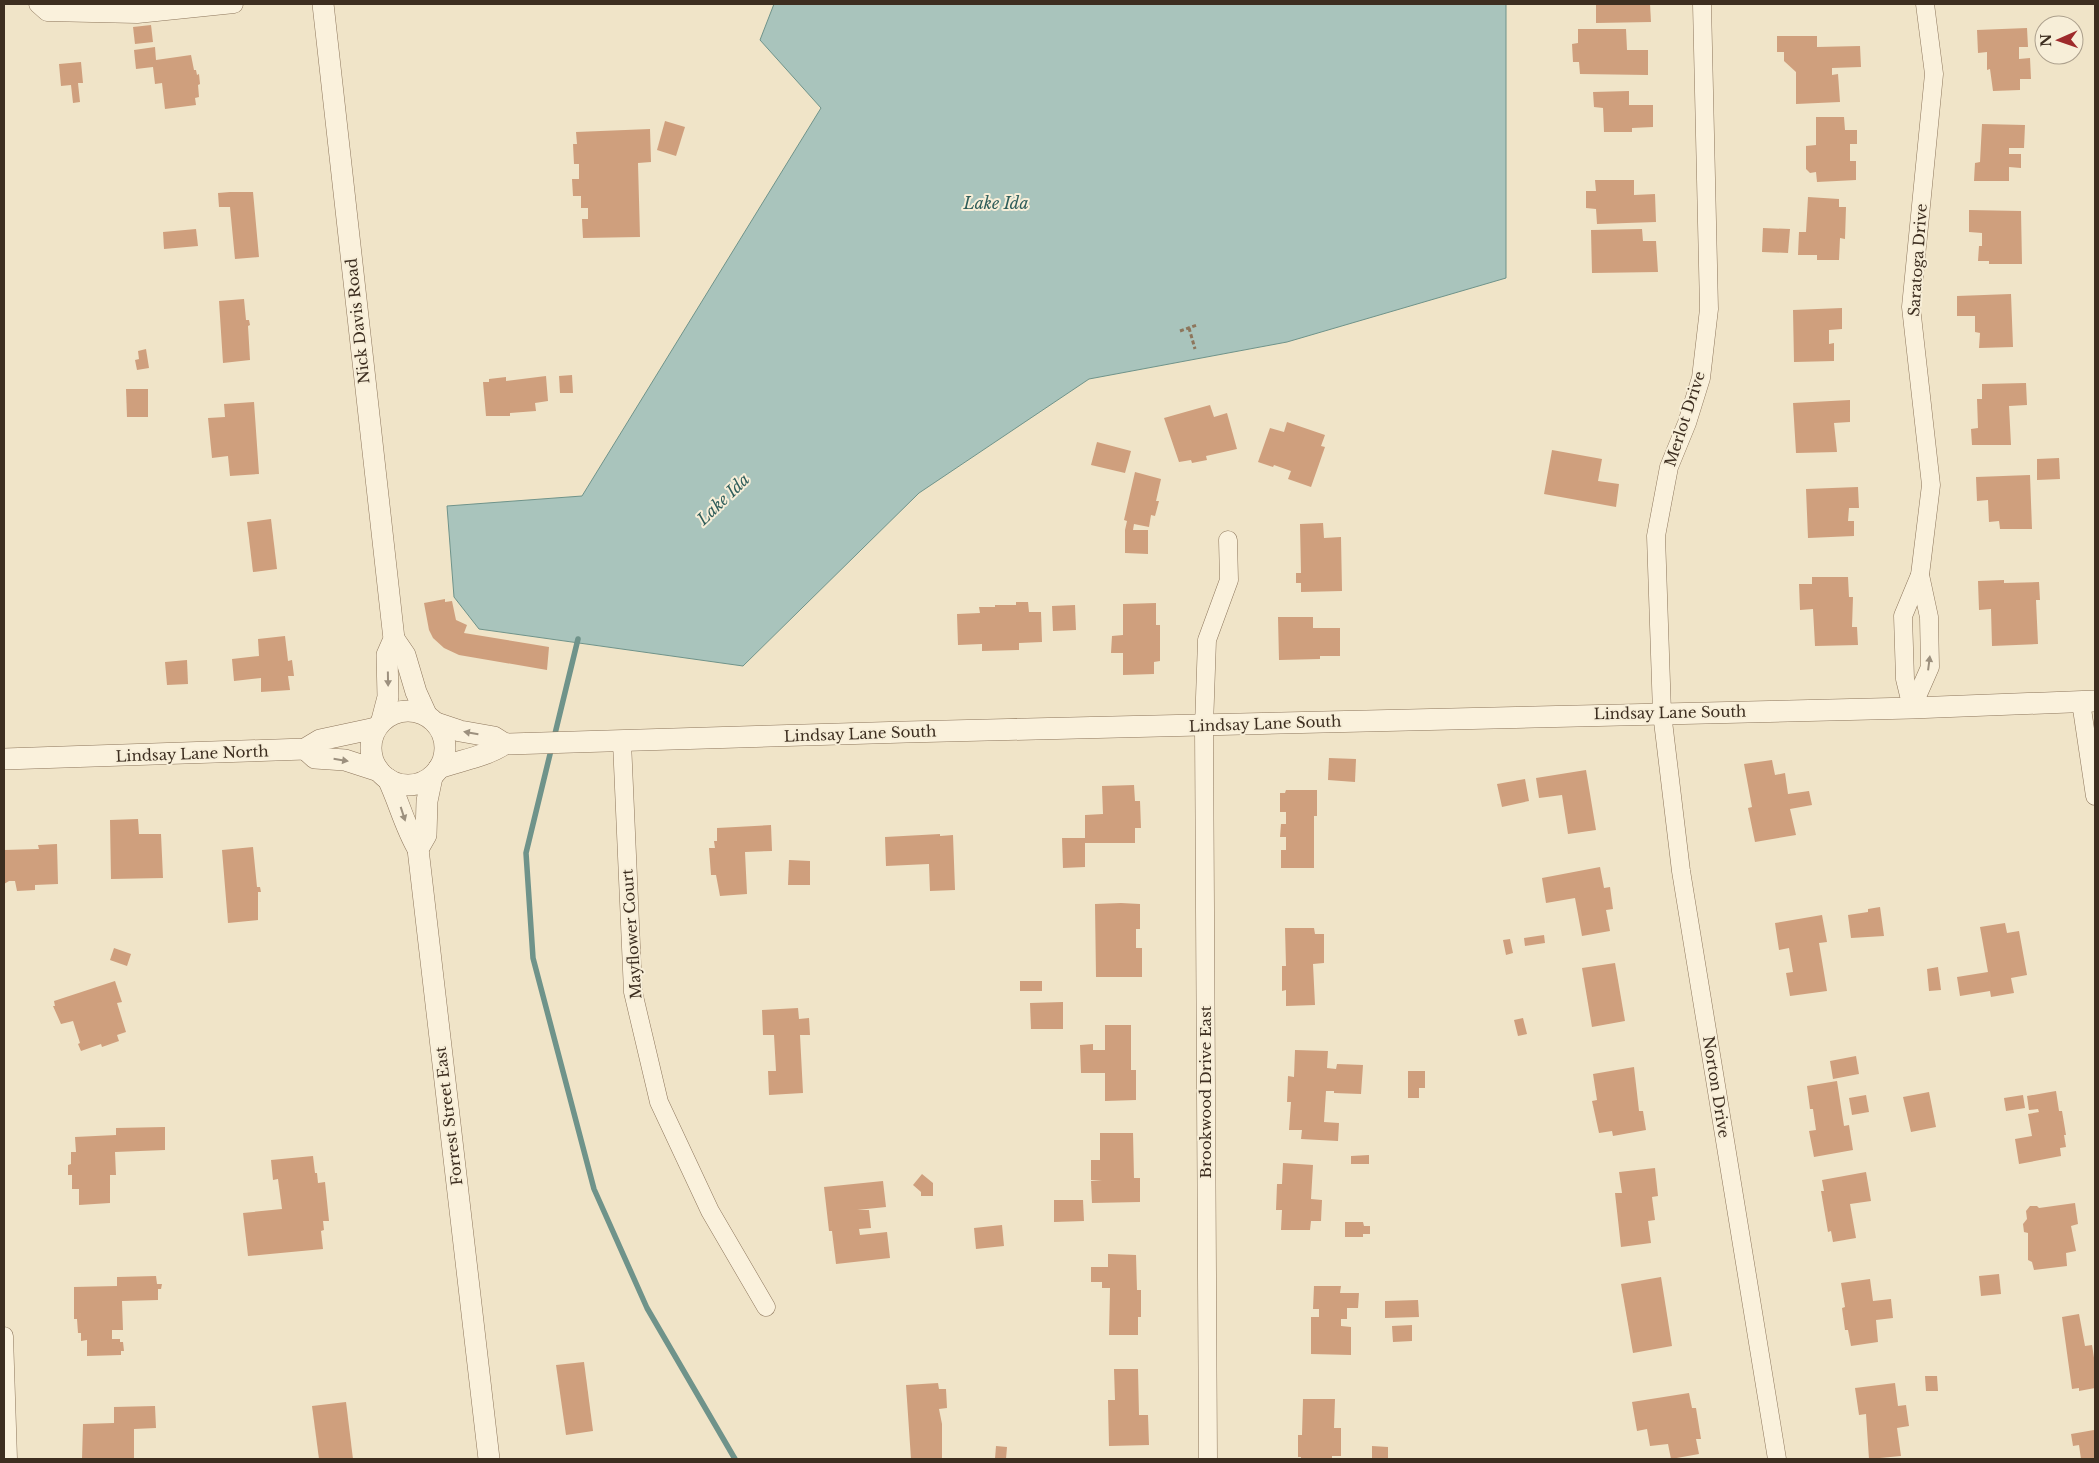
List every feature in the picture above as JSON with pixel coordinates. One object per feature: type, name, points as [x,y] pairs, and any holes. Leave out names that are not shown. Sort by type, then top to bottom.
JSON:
[{"type":"street","points":[[38,4],[47,12],[137,14],[234,4]]},
{"type":"street","name":"Nick Davis Road","points":[[323,4],[394,639],[405,655],[416,692],[431,718]]},
{"type":"street","name":"Merlot Drive","points":[[1662,713],[1656,536],[1669,467],[1687,423],[1701,378],[1709,309],[1702,4]]},
{"type":"street","name":"Saratoga Drive","points":[[1912,708],[1905,679],[1903,616],[1920,575],[1932,486],[1911,307],[1934,74],[1925,4]]},
{"type":"street","name":"Brookwood Drive East","points":[[1208,1459],[1204,726],[1207,640],[1229,580],[1228,540]]},
{"type":"street","name":"Saratoga Drive","points":[[1912,708],[1930,667],[1929,617],[1920,575]]},
{"type":"street","name":"Nick Davis Road","points":[[379,724],[388,697],[387,655],[394,639]]},
{"type":"street","points":[[2088,701],[2095,796]]},
{"type":"street","name":"Lindsay Lane South","points":[[436,772],[458,761],[490,754],[505,744],[1912,708],[2088,701]]},
{"type":"street","points":[[383,775],[373,760],[370,749],[372,738],[379,724],[391,714],[401,710],[414,710],[460,732],[494,737],[505,744]]},
{"type":"street","name":"Norton Drive","points":[[1662,713],[1681,870],[1777,1459]]},
{"type":"street","points":[[418,849],[426,835],[427,801],[436,772],[444,757],[443,733],[431,718]]},
{"type":"street","name":"Lindsay Lane North","points":[[4,759],[305,749],[320,740],[379,724]]},
{"type":"street","name":"Mayflower Court","points":[[622,742],[633,992],[659,1102],[710,1211],[766,1307]]},
{"type":"street","points":[[305,749],[315,758],[345,760],[383,775],[399,784],[410,786],[422,782],[436,772]]},
{"type":"street","name":"Forrest Street East","points":[[383,775],[399,802],[410,836],[418,849],[489,1459]]},
{"type":"street","points":[[4,1336],[8,1459]]},
{"type":"path","points":[[1180,330],[1197,325]]},
{"type":"path","points":[[1189,328],[1195,349]]},
{"type":"water","name":"Lake Ida","points":[[774,4],[1506,4],[1506,278],[1287,342],[1089,379],[919,493],[743,666],[479,629],[454,597],[447,506],[582,496],[821,108],[760,40]]},
{"type":"building","points":[[1596,4],[1650,4],[1651,22],[1596,23]]},
{"type":"building","points":[[151,25],[153,42],[135,44],[133,27]]},
{"type":"building","points":[[2027,28],[2028,47],[2019,47],[2019,59],[2030,58],[2031,79],[2020,79],[2020,90],[1993,91],[1990,69],[1987,70],[1987,52],[1978,53],[1977,30]]},
{"type":"building","points":[[1578,29],[1626,29],[1627,50],[1648,50],[1648,75],[1580,74],[1579,62],[1573,62],[1572,44],[1578,43]]},
{"type":"building","points":[[1777,36],[1817,36],[1817,47],[1860,46],[1861,67],[1832,68],[1832,75],[1838,74],[1840,102],[1796,104],[1796,72],[1784,61],[1784,52],[1777,52]]},
{"type":"building","points":[[155,47],[156,60],[191,55],[194,70],[196,70],[197,75],[199,74],[200,84],[198,85],[199,97],[195,98],[196,105],[165,109],[162,83],[155,84],[153,67],[136,69],[134,50]]},
{"type":"building","points":[[81,62],[83,83],[78,83],[80,102],[73,103],[71,85],[61,86],[59,64]]},
{"type":"building","points":[[1629,91],[1629,105],[1653,105],[1653,127],[1632,128],[1632,132],[1604,132],[1603,108],[1594,107],[1593,92]]},
{"type":"building","points":[[1816,117],[1844,117],[1845,130],[1857,130],[1857,144],[1850,144],[1850,161],[1856,161],[1856,180],[1817,182],[1816,172],[1810,173],[1806,169],[1806,146],[1816,145]]},
{"type":"building","points":[[665,121],[685,127],[676,156],[657,150]]},
{"type":"building","points":[[1982,124],[2025,125],[2024,148],[2009,148],[2009,154],[2021,154],[2021,168],[2009,167],[2009,181],[1974,181],[1975,163],[1980,162]]},
{"type":"building","points":[[650,129],[651,162],[638,163],[640,237],[583,238],[582,219],[588,219],[588,208],[581,208],[581,196],[573,196],[572,179],[579,179],[579,164],[574,164],[573,144],[577,144],[576,132]]},
{"type":"building","points":[[1595,180],[1634,180],[1634,195],[1655,194],[1656,222],[1597,224],[1596,209],[1586,208],[1586,191],[1596,191]]},
{"type":"building","points":[[253,192],[259,257],[235,259],[230,207],[219,207],[218,193]]},
{"type":"building","points":[[1808,197],[1839,199],[1839,207],[1846,207],[1845,239],[1840,238],[1839,260],[1817,260],[1817,255],[1798,255],[1799,232],[1806,232]]},
{"type":"building","points":[[1969,210],[2021,211],[2022,264],[1989,264],[1989,261],[1978,261],[1979,246],[1982,246],[1982,233],[1969,232]]},
{"type":"building","points":[[1763,228],[1790,229],[1788,253],[1762,252]]},
{"type":"building","points":[[196,229],[198,246],[164,249],[163,232]]},
{"type":"building","points":[[1642,229],[1643,241],[1656,241],[1658,272],[1592,273],[1591,230]]},
{"type":"building","points":[[2011,294],[2013,347],[1979,348],[1980,333],[1975,332],[1975,316],[1957,316],[1957,296]]},
{"type":"building","points":[[244,299],[246,320],[249,320],[250,325],[248,326],[250,360],[223,363],[219,301]]},
{"type":"building","points":[[1842,308],[1842,329],[1829,330],[1829,344],[1834,343],[1834,361],[1794,362],[1793,310]]},
{"type":"building","points":[[146,349],[149,368],[137,370],[135,360],[139,359],[138,351]]},
{"type":"building","points":[[572,375],[573,393],[560,393],[559,376]]},
{"type":"building","points":[[546,376],[548,401],[535,403],[536,411],[510,413],[510,416],[486,416],[483,382],[489,382],[489,379],[506,377],[506,381]]},
{"type":"building","points":[[2026,383],[2027,405],[2009,406],[2011,445],[1972,445],[1971,429],[1978,428],[1977,399],[1982,399],[1982,384]]},
{"type":"building","points":[[126,389],[148,389],[148,417],[127,417]]},
{"type":"building","points":[[1850,400],[1850,422],[1834,423],[1837,452],[1796,453],[1793,403]]},
{"type":"building","points":[[254,402],[259,474],[230,476],[228,456],[212,458],[208,418],[225,417],[224,404]]},
{"type":"building","points":[[1210,405],[1214,417],[1227,413],[1237,449],[1206,456],[1207,460],[1192,463],[1191,460],[1179,462],[1164,418]]},
{"type":"building","points":[[1287,422],[1325,435],[1321,446],[1325,447],[1311,487],[1288,479],[1291,471],[1258,462],[1270,428],[1284,432]]},
{"type":"building","points":[[1097,442],[1131,451],[1125,473],[1091,465]]},
{"type":"building","points":[[1552,450],[1602,459],[1598,481],[1619,484],[1616,507],[1544,494]]},
{"type":"building","points":[[2059,458],[2060,479],[2037,480],[2037,459]]},
{"type":"building","points":[[1135,472],[1161,479],[1156,501],[1159,501],[1155,516],[1151,515],[1149,527],[1134,524],[1133,530],[1148,530],[1148,554],[1125,553],[1127,521],[1124,520]]},
{"type":"building","points":[[2030,475],[2032,529],[2000,529],[1999,521],[1989,522],[1988,500],[1977,501],[1976,477]]},
{"type":"building","points":[[1858,487],[1859,508],[1849,508],[1848,521],[1854,521],[1854,536],[1808,538],[1806,489]]},
{"type":"building","points":[[271,519],[277,569],[253,572],[247,522]]},
{"type":"building","points":[[1323,523],[1324,538],[1341,537],[1342,591],[1301,592],[1301,583],[1296,583],[1296,573],[1301,573],[1300,524]]},
{"type":"building","points":[[1812,577],[1848,577],[1849,597],[1853,597],[1852,627],[1857,627],[1858,645],[1815,646],[1813,609],[1800,610],[1799,584],[1812,584]]},
{"type":"building","points":[[2004,580],[2004,583],[2039,582],[2040,600],[2036,600],[2038,644],[1992,646],[1991,609],[1979,610],[1978,581]]},
{"type":"building","points":[[445,599],[445,602],[452,601],[456,620],[467,625],[464,633],[549,647],[547,670],[459,655],[444,648],[433,638],[429,630],[424,603]]},
{"type":"building","points":[[1016,602],[1028,602],[1029,612],[1041,612],[1042,642],[1019,643],[1019,650],[982,651],[982,644],[958,645],[957,614],[980,613],[979,607],[1016,605]]},
{"type":"building","points":[[1156,603],[1156,625],[1160,625],[1160,661],[1154,662],[1154,674],[1123,675],[1123,653],[1111,653],[1112,636],[1123,635],[1123,604]]},
{"type":"building","points":[[1075,605],[1076,630],[1053,631],[1052,606]]},
{"type":"building","points":[[1278,617],[1313,617],[1313,628],[1340,628],[1340,656],[1320,656],[1320,659],[1279,660]]},
{"type":"building","points":[[285,636],[288,661],[292,660],[294,676],[288,676],[290,690],[261,692],[261,678],[234,681],[232,659],[259,656],[258,639]]},
{"type":"building","points":[[187,660],[188,684],[167,685],[165,662]]},
{"type":"building","points":[[1329,758],[1356,759],[1355,782],[1328,780]]},
{"type":"building","points":[[1772,760],[1775,775],[1785,773],[1788,794],[1809,791],[1812,805],[1790,809],[1796,835],[1755,842],[1748,808],[1752,807],[1744,764]]},
{"type":"building","points":[[1586,770],[1596,830],[1568,834],[1562,795],[1539,798],[1536,778]]},
{"type":"building","points":[[1525,779],[1529,801],[1502,807],[1497,784]]},
{"type":"building","points":[[1134,785],[1135,801],[1140,801],[1141,828],[1135,828],[1135,843],[1085,843],[1085,815],[1103,814],[1102,786]]},
{"type":"building","points":[[1286,790],[1317,790],[1317,816],[1314,816],[1314,868],[1281,868],[1281,850],[1286,850],[1286,837],[1280,837],[1281,824],[1286,824],[1286,812],[1280,812],[1280,793],[1285,793]]},
{"type":"building","points":[[138,819],[139,834],[161,834],[163,878],[111,879],[110,820]]},
{"type":"building","points":[[771,825],[772,851],[745,852],[747,894],[720,896],[716,875],[711,875],[709,848],[715,848],[714,841],[717,841],[717,828]]},
{"type":"building","points":[[940,834],[940,836],[953,835],[955,890],[930,891],[929,864],[886,866],[885,837]]},
{"type":"building","points":[[1062,838],[1085,838],[1085,867],[1063,868]]},
{"type":"building","points":[[57,844],[58,884],[35,885],[35,890],[17,891],[15,881],[9,881],[4,884],[4,850],[39,849],[38,845]]},
{"type":"building","points":[[253,847],[257,887],[260,887],[261,892],[258,892],[258,920],[228,923],[222,850]]},
{"type":"building","points":[[789,860],[810,861],[810,885],[788,885]]},
{"type":"building","points":[[1600,867],[1604,888],[1610,887],[1613,909],[1606,910],[1610,931],[1582,936],[1575,898],[1546,903],[1542,878]]},
{"type":"building","points":[[1095,904],[1140,904],[1140,929],[1136,929],[1136,948],[1142,948],[1142,977],[1096,977]]},
{"type":"building","points":[[1880,907],[1884,936],[1851,938],[1848,915],[1868,912],[1868,909]]},
{"type":"building","points":[[1822,915],[1827,942],[1819,943],[1827,991],[1790,996],[1786,973],[1793,972],[1789,948],[1779,950],[1775,923]]},
{"type":"building","points":[[2005,923],[2007,933],[2019,931],[2027,975],[2011,978],[2014,993],[1991,997],[1990,991],[1960,996],[1957,977],[1988,972],[1980,927]]},
{"type":"building","points":[[1285,928],[1314,928],[1315,934],[1324,934],[1324,963],[1313,964],[1315,1005],[1286,1006],[1286,990],[1282,991],[1282,966],[1286,966]]},
{"type":"building","points":[[1544,935],[1545,943],[1525,946],[1524,938]]},
{"type":"building","points":[[1510,939],[1513,953],[1506,955],[1503,940]]},
{"type":"building","points":[[114,948],[131,954],[127,966],[110,960]]},
{"type":"building","points":[[1615,963],[1625,1021],[1592,1027],[1582,968]]},
{"type":"building","points":[[1938,967],[1941,990],[1929,991],[1927,969]]},
{"type":"building","points":[[115,981],[122,1002],[117,1003],[126,1032],[117,1035],[119,1041],[102,1047],[101,1044],[81,1051],[73,1021],[61,1024],[53,1006],[55,1006],[54,1001]]},
{"type":"building","points":[[1020,981],[1042,981],[1042,991],[1020,991]]},
{"type":"building","points":[[1063,1002],[1063,1029],[1031,1029],[1030,1003]]},
{"type":"building","points":[[798,1008],[799,1019],[809,1018],[810,1035],[800,1035],[803,1093],[769,1095],[768,1071],[776,1071],[774,1035],[763,1035],[762,1010]]},
{"type":"building","points":[[1523,1018],[1527,1034],[1518,1036],[1514,1020]]},
{"type":"building","points":[[1105,1025],[1131,1025],[1131,1070],[1136,1070],[1136,1100],[1105,1101],[1105,1073],[1081,1073],[1080,1045],[1093,1044],[1093,1050],[1105,1050]]},
{"type":"building","points":[[1295,1050],[1328,1051],[1327,1068],[1336,1069],[1337,1064],[1363,1065],[1361,1094],[1326,1091],[1324,1122],[1339,1123],[1338,1141],[1301,1139],[1302,1130],[1289,1130],[1291,1102],[1287,1102],[1288,1076],[1294,1077]]},
{"type":"building","points":[[1856,1056],[1859,1074],[1833,1079],[1830,1061]]},
{"type":"building","points":[[1634,1067],[1639,1111],[1643,1111],[1646,1130],[1613,1136],[1612,1131],[1599,1133],[1592,1101],[1597,1100],[1593,1074]]},
{"type":"building","points":[[1408,1071],[1425,1071],[1425,1088],[1419,1088],[1419,1098],[1408,1098]]},
{"type":"building","points":[[1837,1081],[1844,1126],[1849,1125],[1853,1150],[1814,1157],[1809,1131],[1816,1130],[1813,1109],[1810,1109],[1807,1086]]},
{"type":"building","points":[[2056,1091],[2059,1111],[2062,1111],[2066,1147],[2060,1148],[2061,1156],[2019,1164],[2015,1139],[2032,1136],[2028,1114],[2039,1112],[2038,1109],[2029,1110],[2027,1096]]},
{"type":"building","points":[[1929,1092],[1936,1127],[1911,1132],[1903,1097]]},
{"type":"building","points":[[1866,1095],[1869,1112],[1852,1115],[1849,1098]]},
{"type":"building","points":[[2023,1095],[2025,1108],[2006,1111],[2004,1098]]},
{"type":"building","points":[[165,1127],[165,1150],[115,1152],[116,1175],[110,1175],[110,1203],[79,1205],[79,1189],[72,1189],[72,1175],[68,1175],[68,1165],[71,1164],[71,1152],[76,1152],[75,1137],[116,1135],[116,1128]]},
{"type":"building","points":[[1100,1133],[1133,1133],[1134,1178],[1140,1178],[1140,1202],[1092,1203],[1091,1181],[1102,1181],[1091,1180],[1091,1160],[1100,1160]]},
{"type":"building","points":[[1369,1155],[1369,1164],[1351,1164],[1351,1156]]},
{"type":"building","points":[[313,1156],[318,1183],[325,1182],[329,1221],[323,1221],[324,1230],[321,1231],[323,1249],[248,1256],[243,1213],[282,1209],[278,1179],[273,1180],[271,1160]]},
{"type":"building","points":[[1283,1163],[1313,1165],[1311,1199],[1322,1200],[1321,1221],[1311,1221],[1310,1230],[1281,1230],[1282,1210],[1276,1210],[1277,1184],[1282,1184]]},
{"type":"building","points":[[1655,1168],[1658,1196],[1652,1197],[1655,1220],[1648,1221],[1651,1243],[1621,1247],[1615,1193],[1622,1193],[1619,1172]]},
{"type":"building","points":[[1866,1172],[1871,1201],[1850,1204],[1856,1238],[1833,1242],[1831,1231],[1828,1232],[1821,1191],[1824,1191],[1822,1180]]},
{"type":"building","points":[[922,1174],[933,1183],[933,1196],[921,1196],[921,1192],[913,1185]]},
{"type":"building","points":[[883,1181],[886,1207],[857,1210],[869,1210],[871,1228],[859,1229],[860,1235],[887,1232],[890,1258],[836,1264],[832,1231],[829,1231],[824,1187]]},
{"type":"building","points":[[1054,1200],[1083,1200],[1084,1221],[1054,1222]]},
{"type":"building","points":[[2075,1203],[2078,1224],[2071,1226],[2076,1251],[2066,1253],[2067,1266],[2034,1270],[2032,1262],[2028,1260],[2028,1233],[2024,1232],[2023,1224],[2027,1219],[2026,1211],[2030,1206],[2037,1206],[2039,1208]]},
{"type":"building","points":[[1345,1222],[1363,1222],[1364,1226],[1370,1226],[1370,1234],[1363,1234],[1363,1237],[1345,1237]]},
{"type":"building","points":[[1002,1225],[1004,1246],[976,1249],[974,1228]]},
{"type":"building","points":[[1108,1254],[1136,1255],[1137,1290],[1141,1290],[1141,1317],[1138,1317],[1138,1335],[1109,1335],[1110,1288],[1102,1288],[1102,1282],[1091,1282],[1091,1267],[1108,1267]]},
{"type":"building","points":[[1999,1274],[2001,1294],[1981,1296],[1979,1276]]},
{"type":"building","points":[[156,1276],[157,1284],[162,1284],[161,1289],[158,1289],[158,1300],[122,1301],[123,1330],[112,1330],[112,1339],[120,1339],[120,1342],[123,1342],[124,1351],[121,1351],[121,1355],[87,1356],[87,1340],[81,1341],[81,1333],[78,1333],[77,1319],[74,1319],[74,1287],[117,1286],[117,1277]]},
{"type":"building","points":[[1661,1277],[1672,1346],[1633,1353],[1621,1284]]},
{"type":"building","points":[[1870,1279],[1873,1301],[1891,1299],[1893,1318],[1876,1320],[1878,1342],[1851,1346],[1848,1330],[1845,1330],[1842,1308],[1845,1307],[1841,1283]]},
{"type":"building","points":[[1314,1286],[1341,1286],[1340,1293],[1359,1293],[1358,1308],[1347,1308],[1347,1319],[1341,1319],[1341,1326],[1351,1327],[1351,1355],[1311,1354],[1311,1317],[1319,1317],[1319,1309],[1313,1309]]},
{"type":"building","points":[[1418,1300],[1419,1317],[1385,1318],[1385,1301]]},
{"type":"building","points":[[2079,1314],[2085,1346],[2092,1345],[2095,1364],[2095,1388],[2079,1391],[2079,1388],[2072,1389],[2062,1317]]},
{"type":"building","points":[[1412,1325],[1412,1341],[1393,1342],[1392,1326]]},
{"type":"building","points":[[584,1362],[593,1431],[566,1435],[556,1365]]},
{"type":"building","points":[[1114,1369],[1138,1369],[1139,1415],[1148,1415],[1149,1445],[1109,1446],[1108,1400],[1115,1400]]},
{"type":"building","points":[[1925,1376],[1937,1376],[1938,1391],[1926,1391]]},
{"type":"building","points":[[938,1383],[939,1389],[946,1389],[947,1408],[939,1409],[942,1424],[942,1459],[911,1459],[906,1385]]},
{"type":"building","points":[[1895,1383],[1898,1406],[1906,1405],[1909,1426],[1897,1428],[1901,1456],[1869,1459],[1866,1414],[1859,1415],[1855,1388]]},
{"type":"building","points":[[1689,1393],[1692,1408],[1696,1408],[1701,1439],[1696,1439],[1699,1454],[1671,1459],[1668,1444],[1650,1446],[1647,1429],[1637,1431],[1632,1402]]},
{"type":"building","points":[[1303,1399],[1335,1399],[1334,1428],[1341,1428],[1341,1456],[1332,1456],[1332,1459],[1301,1459],[1301,1457],[1298,1457],[1298,1435],[1302,1435]]},
{"type":"building","points":[[346,1402],[353,1459],[319,1459],[312,1406]]},
{"type":"building","points":[[155,1406],[156,1428],[134,1429],[134,1459],[82,1459],[83,1424],[114,1423],[114,1407]]},
{"type":"building","points":[[2094,1430],[2095,1459],[2081,1459],[2079,1445],[2073,1446],[2071,1434]]},
{"type":"building","points":[[996,1446],[1007,1447],[1006,1459],[995,1459]]},
{"type":"building","points":[[1372,1446],[1388,1447],[1388,1459],[1372,1459]]},
{"type":"waterway","points":[[578,639],[526,853],[533,958],[594,1189],[647,1308],[735,1459]]}]
